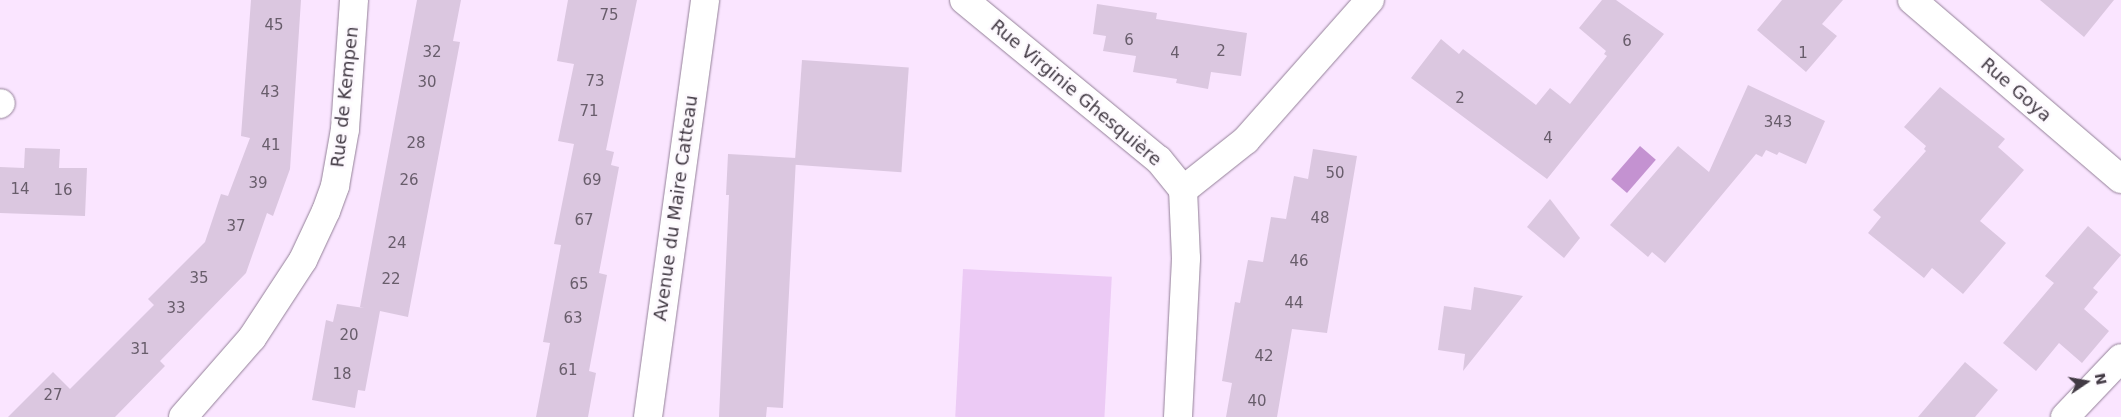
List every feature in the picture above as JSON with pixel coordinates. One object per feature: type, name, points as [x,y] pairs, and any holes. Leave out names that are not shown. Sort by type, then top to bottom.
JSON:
[{"type":"street","name":"Rue de Kempen","points":[[183,417],[252,338],[303,260],[326,211],[338,169],[345,129],[354,0]]},
{"type":"street","name":"Avenue du Maire Catteau","points":[[648,417],[705,0]]},
{"type":"street","name":"Rue Virginie Ghesquière","points":[[964,0],[1160,160],[1183,190]]},
{"type":"street","points":[[1178,417],[1186,258],[1183,190],[1246,140],[1370,0]]},
{"type":"street","name":"Rue Goya","points":[[1912,0],[2121,179]]},
{"type":"street","points":[[2065,417],[2121,358]]},
{"type":"shaded area","points":[[1640,146],[1656,160],[1627,193],[1611,179]]},
{"type":"shaded area","points":[[963,269],[1112,277],[1104,417],[955,417]]},
{"type":"building","points":[[251,0],[301,0],[290,169],[273,216],[267,213],[246,273],[160,361],[165,366],[115,417],[8,417],[53,372],[70,389],[154,305],[148,299],[205,242],[221,194],[228,196],[250,138],[241,136]]},
{"type":"building","points":[[417,0],[461,0],[453,41],[460,42],[408,317],[380,311],[365,391],[358,390],[355,408],[312,400],[326,320],[333,322],[337,304],[364,308],[360,307]]},
{"type":"building","points":[[568,0],[637,0],[606,150],[614,152],[611,165],[619,167],[599,273],[607,275],[589,371],[596,373],[588,417],[536,417],[550,343],[543,342],[561,245],[554,244],[574,144],[558,141],[574,64],[557,61]]},
{"type":"building","points":[[1602,0],[1616,0],[1664,34],[1547,179],[1411,78],[1441,39],[1459,54],[1463,49],[1536,105],[1550,88],[1570,104],[1607,56],[1604,54],[1606,51],[1579,28]]},
{"type":"building","points":[[1782,0],[1843,0],[1822,24],[1837,36],[1806,72],[1757,30]]},
{"type":"building","points":[[2040,0],[2114,0],[2084,37]]},
{"type":"building","points":[[1097,4],[1157,13],[1156,19],[1247,33],[1241,76],[1211,72],[1208,89],[1176,83],[1177,79],[1133,72],[1136,56],[1103,51],[1106,36],[1093,34]]},
{"type":"building","points":[[802,60],[909,67],[901,172],[795,165]]},
{"type":"building","points":[[1748,85],[1825,121],[1806,164],[1779,152],[1777,155],[1766,150],[1762,157],[1756,154],[1665,263],[1652,252],[1648,257],[1610,225],[1678,146],[1709,172]]},
{"type":"building","points":[[1940,87],[2005,139],[1998,147],[2024,170],[1980,221],[2006,243],[1963,294],[1932,268],[1924,278],[1868,233],[1881,217],[1873,210],[1926,151],[1924,149],[1926,146],[1904,127]]},
{"type":"building","points":[[25,148],[60,149],[59,168],[87,168],[85,216],[0,213],[0,167],[24,168]]},
{"type":"building","points":[[1313,149],[1357,156],[1327,333],[1292,329],[1277,417],[1226,417],[1232,383],[1222,381],[1235,302],[1240,303],[1248,260],[1263,262],[1271,217],[1286,219],[1294,176],[1308,179]]},
{"type":"building","points":[[728,154],[796,158],[783,408],[767,407],[766,417],[719,417],[729,195],[726,195]]},
{"type":"building","points":[[1550,199],[1580,238],[1564,258],[1527,227]]},
{"type":"building","points":[[2088,226],[2121,255],[2093,288],[2098,292],[2084,309],[2109,331],[2082,363],[2059,343],[2036,371],[2003,343],[2054,283],[2045,276]]},
{"type":"building","points":[[1474,287],[1523,296],[1463,371],[1465,354],[1438,350],[1444,306],[1471,310]]},
{"type":"building","points":[[1965,362],[1998,390],[1975,417],[1918,417]]}]
